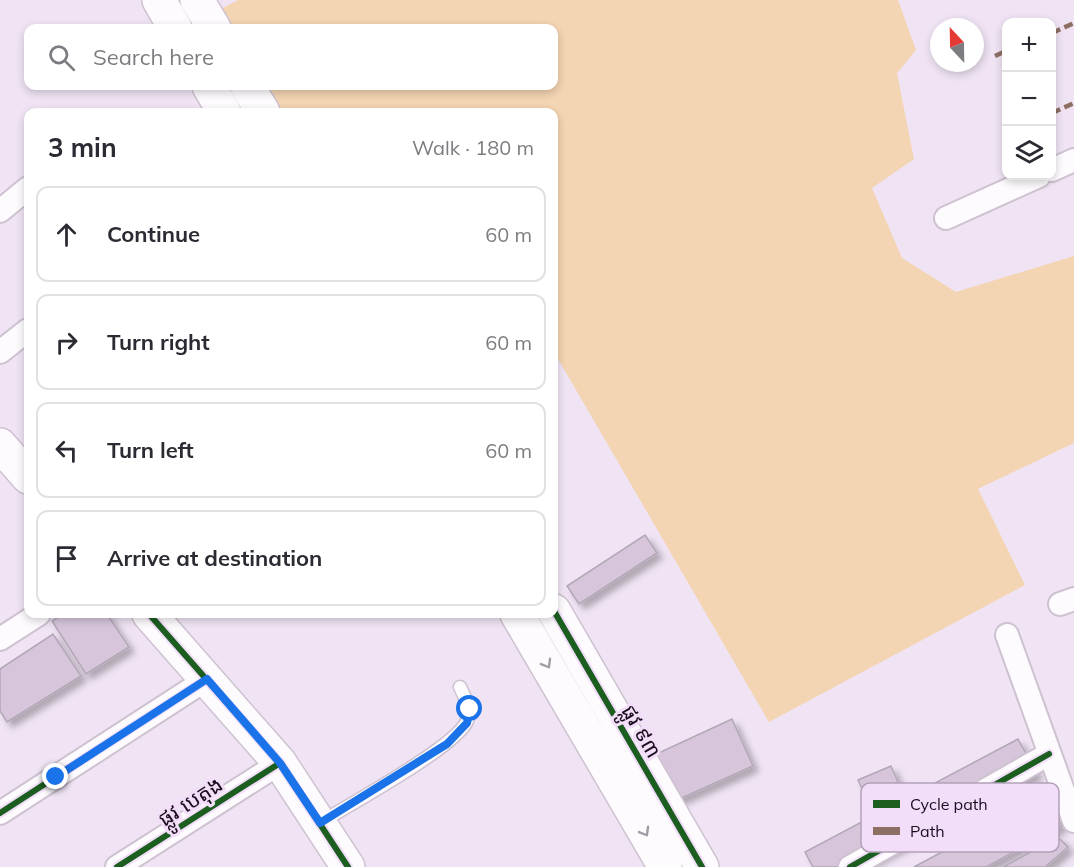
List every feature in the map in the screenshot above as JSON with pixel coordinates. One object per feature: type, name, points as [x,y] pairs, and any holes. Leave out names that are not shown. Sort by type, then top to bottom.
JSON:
[{"type":"street","points":[[159,0],[173,24]]},
{"type":"street","points":[[197,0],[212,24]]},
{"type":"street","points":[[211,90],[222,108]]},
{"type":"street","points":[[249,90],[261,108]]},
{"type":"street","points":[[1056,168],[1074,160]]},
{"type":"street","points":[[946,218],[1030,180]]},
{"type":"street","points":[[0,211],[24,191]]},
{"type":"street","points":[[0,352],[24,333]]},
{"type":"street","points":[[0,445],[24,472]]},
{"type":"street","points":[[0,639],[33,618]]},
{"type":"street","points":[[153,618],[280,763],[348,867]]},
{"type":"street","points":[[519,618],[665,867]]},
{"type":"street","name":"ផ្លូវ ៩៣","points":[[558,618],[702,867]]},
{"type":"street","points":[[1008,635],[1074,821]]},
{"type":"street","points":[[0,813],[207,679]]},
{"type":"street","points":[[998,783],[1049,754]]},
{"type":"street","name":"ផ្លូវ បេតុង","points":[[117,867],[280,763]]},
{"type":"street","points":[[850,867],[876,852]]},
{"type":"lane","points":[[320,823],[447,744],[467,723],[470,709],[460,687]]},
{"type":"shaded area","points":[[238,0],[898,0],[916,50],[897,73],[914,159],[872,188],[902,258],[956,292],[1074,256],[1074,443],[978,489],[1025,585],[769,722],[558,359],[558,108],[278,108],[266,90],[558,90],[558,24],[228,24],[219,10]]},
{"type":"building","points":[[645,535],[657,553],[579,604],[567,586]]},
{"type":"building","points":[[57,618],[110,618],[129,647],[86,674],[52,621]]},
{"type":"building","points":[[53,634],[81,676],[7,722],[0,711],[0,669]]},
{"type":"building","points":[[732,719],[753,766],[675,801],[654,755]]},
{"type":"building","points":[[1018,739],[1037,774],[1020,783],[935,783]]},
{"type":"building","points":[[891,766],[898,782],[861,783],[861,787],[858,780]]},
{"type":"building","points":[[861,822],[861,852],[889,852],[861,867],[813,867],[805,852]]},
{"type":"building","points":[[1059,838],[1068,847],[1045,867],[1003,867],[1030,852],[1059,852]]},
{"type":"building","points":[[942,852],[1014,852],[986,867],[914,867]]},
{"type":"marked path","points":[[1056,31],[1074,23]]},
{"type":"marked path","points":[[995,56],[1002,53]]},
{"type":"marked path","points":[[1056,111],[1074,103]]},
{"type":"cycle path","points":[[153,618],[280,763],[348,867]]},
{"type":"cycle path","points":[[558,618],[702,867]]},
{"type":"cycle path","points":[[0,813],[207,679]]},
{"type":"cycle path","points":[[998,783],[1049,754]]},
{"type":"cycle path","points":[[117,867],[280,763]]},
{"type":"cycle path","points":[[850,867],[876,852]]},
{"type":"route","points":[[56,777],[207,679],[280,763],[320,823],[447,744],[467,723],[470,709]]}]
